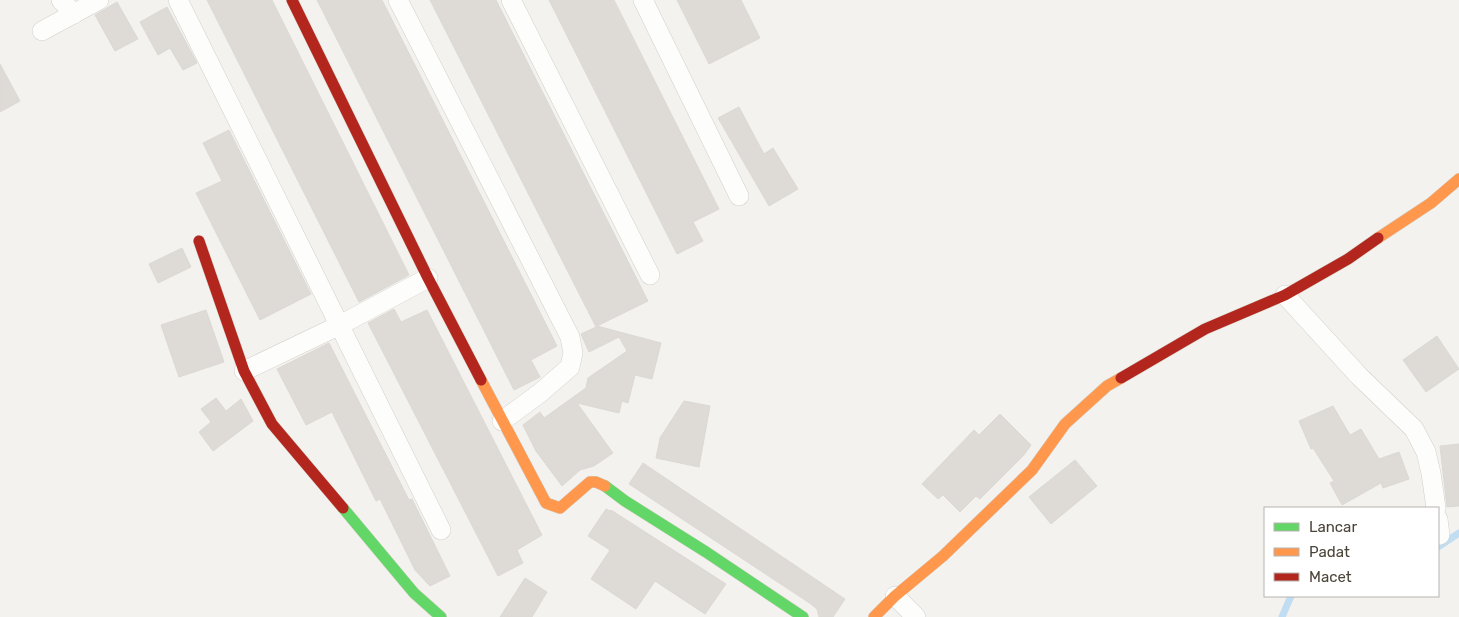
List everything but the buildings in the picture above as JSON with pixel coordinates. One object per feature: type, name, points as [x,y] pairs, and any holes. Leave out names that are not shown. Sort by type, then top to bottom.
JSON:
[{"type":"street","points":[[42,31],[68,7],[99,0]]},
{"type":"street","points":[[178,0],[441,530]]},
{"type":"street","points":[[292,0],[428,278],[546,503],[560,508],[590,482],[603,484],[625,501],[706,552],[781,604],[804,617]]},
{"type":"street","points":[[398,0],[570,337],[574,353],[570,367],[540,393],[502,421]]},
{"type":"street","points":[[511,0],[650,275]]},
{"type":"street","points":[[643,0],[739,196]]},
{"type":"street","points":[[874,617],[943,556],[1032,470],[1065,424],[1107,386],[1205,328],[1285,295],[1348,259],[1431,203],[1459,180]]},
{"type":"street","points":[[199,241],[244,371],[272,424],[414,593],[441,617]]},
{"type":"street","points":[[244,371],[340,325],[428,278]]},
{"type":"street","points":[[1285,295],[1359,376],[1414,429],[1426,452],[1436,507]]},
{"type":"street","points":[[896,596],[916,617]]},
{"type":"waterway","points":[[1439,546],[1459,533]]},
{"type":"waterway","points":[[1282,617],[1291,597]]},
{"type":"traffic: fast","points":[[605,486],[803,617]]},
{"type":"traffic: fast","points":[[343,508],[414,593],[441,617]]},
{"type":"traffic: slow","points":[[1378,238],[1431,203],[1459,179]]},
{"type":"traffic: slow","points":[[874,617],[895,596],[943,556],[1032,470],[1065,424],[1107,386],[1121,378]]},
{"type":"traffic: slow","points":[[481,380],[546,503],[560,508],[590,482],[596,482],[605,486]]},
{"type":"traffic: jam","points":[[292,0],[428,278],[481,380]]},
{"type":"traffic: jam","points":[[1121,378],[1205,329],[1285,295],[1348,259],[1378,238]]},
{"type":"traffic: jam","points":[[199,241],[244,371],[272,424],[343,508]]}]
